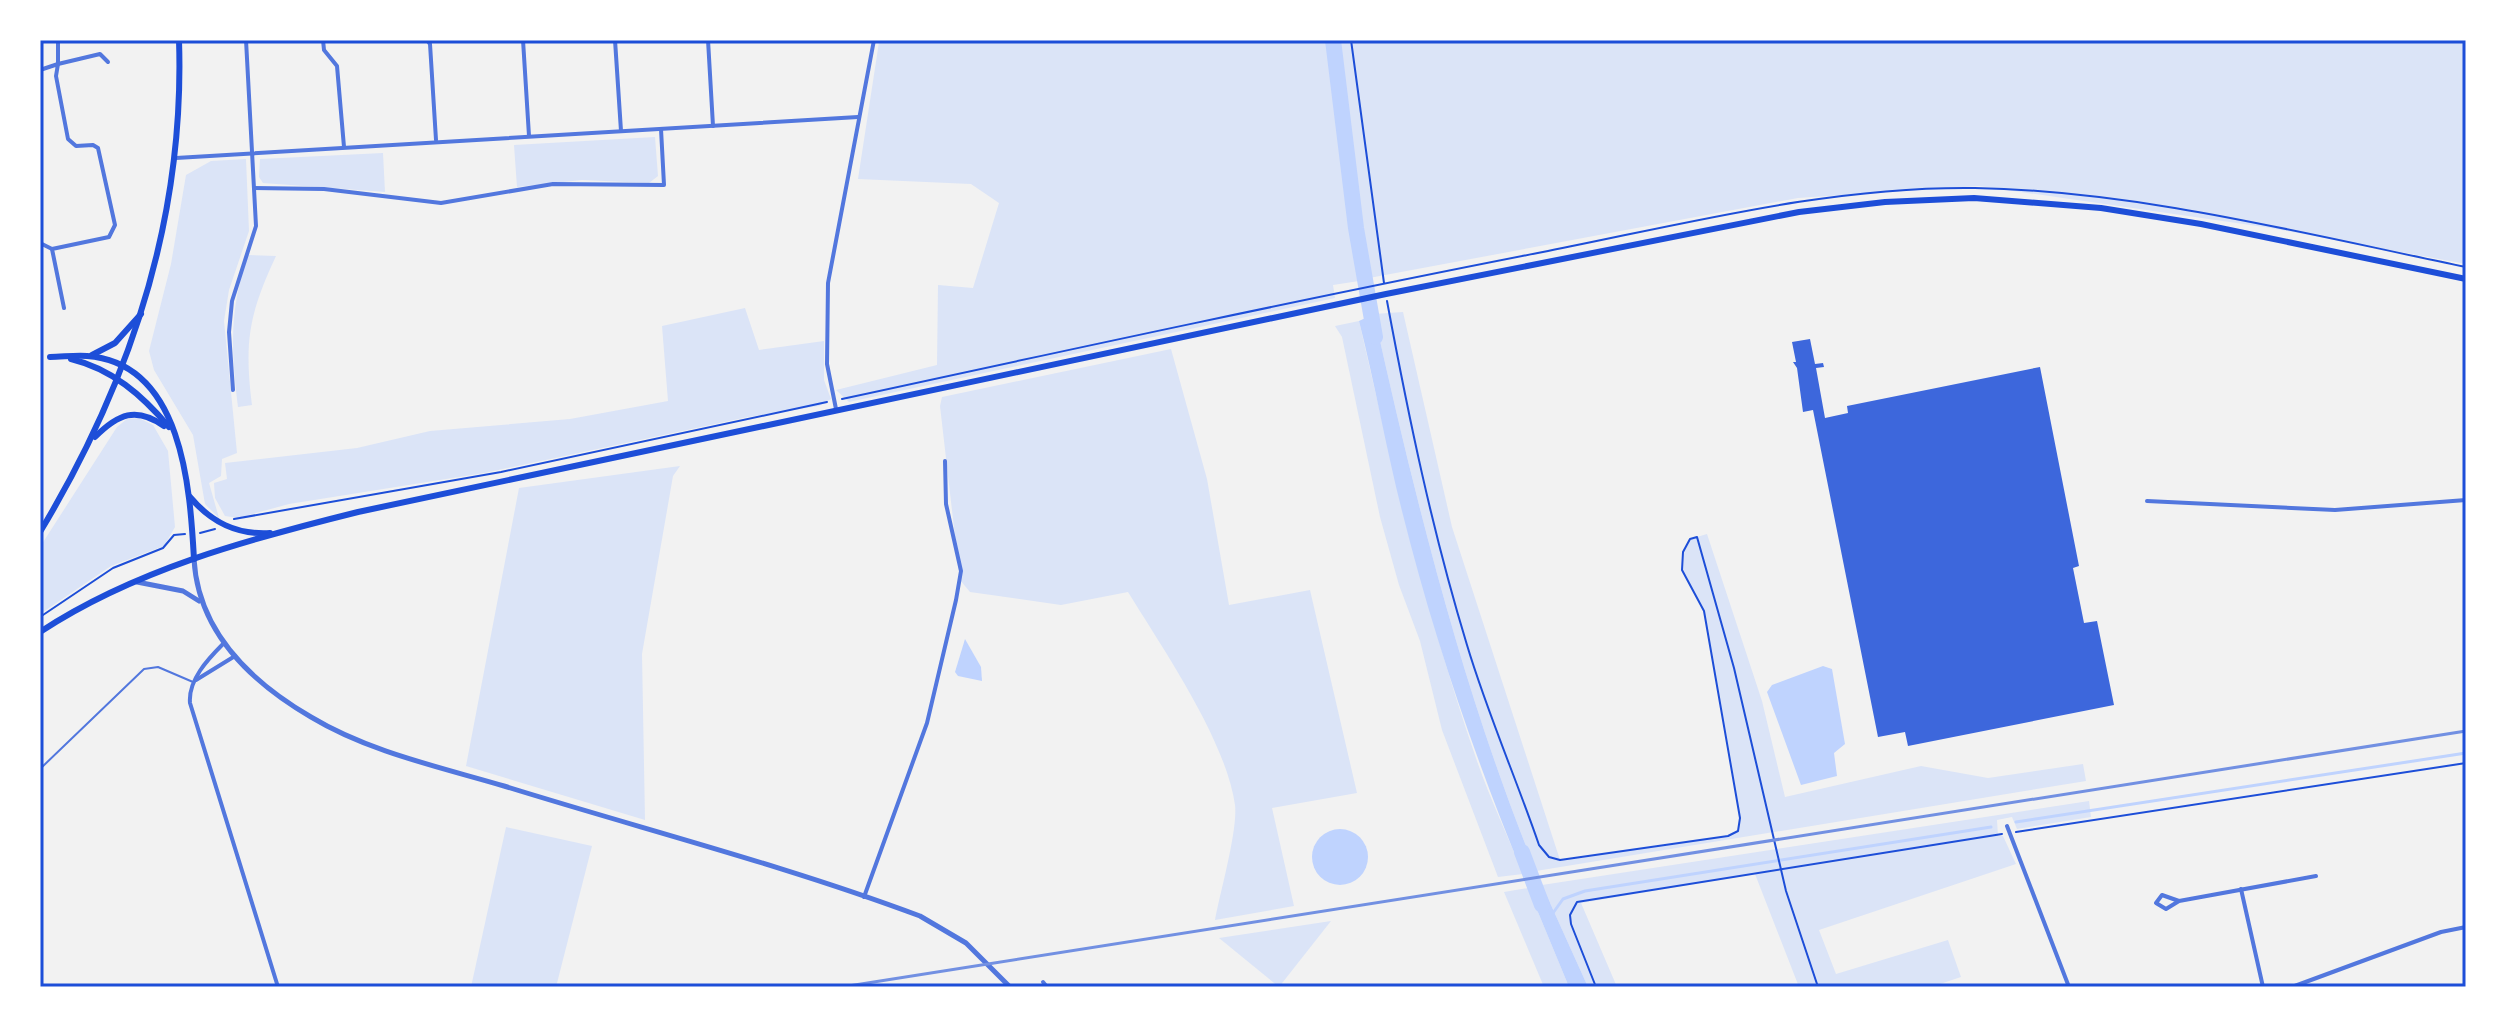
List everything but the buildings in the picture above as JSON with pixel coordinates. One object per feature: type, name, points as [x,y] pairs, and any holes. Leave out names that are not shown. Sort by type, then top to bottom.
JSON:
[{"type":"main road","points":[[40,532],[91,441],[118,379],[143,312],[162,245],[176,158],[179,40]]},
{"type":"main road","points":[[40,632],[137,582],[194,559],[388,505],[1351,301],[1799,212],[1885,202],[1974,198],[2115,210],[2466,279]]},
{"type":"main road","points":[[87,356],[112,345],[143,312]]},
{"type":"main road","points":[[40,357],[87,356],[123,367],[153,394],[174,432],[185,462],[194,559]]},
{"type":"main road","points":[[50,357],[82,362],[118,379],[142,398],[174,432]]},
{"type":"main road","points":[[91,441],[112,421],[131,413],[149,416],[174,432]]},
{"type":"main road","points":[[190,497],[217,523],[242,531],[279,533]]},
{"type":"street","points":[[40,243],[52,249],[109,237],[115,225],[98,147],[76,146],[68,139],[56,76],[58,40]]},
{"type":"street","points":[[233,390],[230,317],[235,289],[254,236],[246,40]]},
{"type":"street","points":[[323,40],[324,50],[337,66],[344,147]]},
{"type":"street","points":[[427,40],[430,44],[436,141]]},
{"type":"street","points":[[523,40],[529,136]]},
{"type":"street","points":[[615,40],[621,131]]},
{"type":"street","points":[[708,40],[713,126]]},
{"type":"street","points":[[836,409],[827,364],[828,283],[874,40]]},
{"type":"street","points":[[40,70],[100,54],[108,62]]},
{"type":"street","points":[[176,158],[858,117]]},
{"type":"street","points":[[254,188],[324,189],[441,203],[553,184],[664,185],[661,129]]},
{"type":"street","points":[[52,249],[64,308]]},
{"type":"street","points":[[864,897],[927,723],[956,600],[961,571],[946,504],[945,461]]},
{"type":"street","points":[[2147,501],[2335,510],[2466,500]]},
{"type":"street","points":[[194,559],[199,602],[223,644],[301,711],[353,738],[926,919],[966,943],[1010,987]]},
{"type":"street","points":[[137,582],[183,591],[199,602]]},
{"type":"street","points":[[223,644],[195,681],[190,693],[190,706],[278,987]]},
{"type":"street","points":[[195,681],[235,656]]},
{"type":"street","points":[[2007,826],[2069,987]]},
{"type":"street","points":[[2179,901],[2162,895],[2156,903],[2162,909],[2179,901],[2316,876]]},
{"type":"street","points":[[2241,889],[2263,987]]},
{"type":"street","points":[[2292,987],[2441,932],[2466,927]]},
{"type":"street","points":[[1043,982],[1047,987]]},
{"type":"lane","points":[[40,769],[144,669],[158,667],[195,681]]},
{"type":"path","points":[[1351,40],[1384,283]]},
{"type":"path","points":[[231,519],[501,472],[1350,290],[1799,201],[1884,192],[1975,188],[2098,197],[2272,227],[2466,267]]},
{"type":"path","points":[[1384,295],[1411,438],[1436,539],[1468,649],[1544,853],[1560,860],[1728,836],[1738,831],[1740,818],[1704,611],[1682,570],[1683,552],[1690,539],[1697,537],[1734,668],[1786,891],[1818,987]]},
{"type":"path","points":[[40,617],[113,568],[163,548],[174,535],[214,531],[217,523]]},
{"type":"path","points":[[1596,987],[1571,924],[1570,915],[1577,902],[2466,763]]},
{"type":"shaded area","points":[[1327,40],[1359,281],[1333,285],[1335,298],[849,402],[836,390],[937,365],[938,285],[973,288],[999,203],[971,184],[858,179],[879,42]]},
{"type":"shaded area","points":[[1338,40],[2466,40],[2466,264],[2271,228],[1979,186],[1798,198],[1369,278]]},
{"type":"shaded area","points":[[655,137],[658,176],[649,183],[582,180],[517,187],[514,145]]},
{"type":"shaded area","points":[[383,153],[385,192],[263,183],[259,177],[260,159]]},
{"type":"shaded area","points":[[246,159],[249,231],[229,290],[224,321],[237,453],[222,459],[221,476],[209,483],[219,518],[205,504],[193,435],[154,370],[149,351],[171,264],[186,175],[211,161]]},
{"type":"shaded area","points":[[248,255],[276,256],[254,312],[251,328],[249,363],[252,405],[238,407],[233,330],[237,294]]},
{"type":"shaded area","points":[[745,308],[759,350],[824,341],[824,380],[831,399],[819,406],[748,417],[484,473],[289,504],[238,518],[225,516],[215,498],[214,483],[227,479],[225,463],[357,448],[430,431],[570,419],[668,401],[662,326]]},
{"type":"shaded area","points":[[1403,312],[1452,527],[1560,860],[1728,836],[1738,831],[1740,818],[1704,611],[1682,570],[1683,552],[1690,539],[1707,534],[1762,701],[1785,797],[1921,766],[1988,778],[2083,764],[2086,781],[1536,871],[1464,666],[1407,456],[1374,314]]},
{"type":"shaded area","points":[[1359,321],[1398,488],[1442,652],[1482,775],[1523,874],[1498,877],[1442,730],[1420,641],[1399,585],[1380,517],[1342,337],[1335,326]]},
{"type":"shaded area","points":[[1171,349],[1207,479],[1229,605],[1310,590],[1357,793],[1272,808],[1294,906],[1215,920],[1231,845],[1235,805],[1219,752],[1206,724],[1128,592],[1061,605],[970,592],[960,580],[940,406],[942,397]]},
{"type":"shaded area","points":[[139,418],[153,425],[168,451],[175,527],[164,546],[111,566],[40,614],[40,547],[117,427],[127,419]]},
{"type":"shaded area","points":[[680,466],[673,476],[642,654],[645,820],[466,766],[519,488]]},
{"type":"shaded area","points":[[2089,801],[2091,817],[2017,829],[2012,817],[1997,820],[1998,836],[2003,836],[2016,864],[1819,930],[1836,974],[1948,940],[1961,977],[1931,987],[1799,987],[1755,874],[1581,903],[1617,987],[1588,987],[1542,885]]},
{"type":"shaded area","points":[[506,827],[592,846],[556,987],[471,987]]},
{"type":"shaded area","points":[[1528,888],[1569,987],[1544,987],[1504,892]]},
{"type":"shaded area","points":[[1331,921],[1279,987],[1219,938]]},
{"type":"water","points":[[1374,314],[1443,596],[1486,735],[1536,871],[1523,874],[1471,740],[1427,603],[1396,487],[1359,321]]},
{"type":"water","points":[[965,639],[981,667],[982,681],[958,676],[955,672]]},
{"type":"water","points":[[1823,666],[1832,669],[1845,744],[1834,753],[1837,776],[1801,785],[1767,692],[1772,685]]},
{"type":"water","points":[[1340,829],[1360,837],[1368,857],[1360,877],[1340,885],[1320,877],[1312,857],[1320,837]]},
{"type":"water","points":[[1542,885],[1588,987],[1569,987],[1528,888]]},
{"type":"waterway","points":[[1333,40],[1356,228],[1375,337]]},
{"type":"waterway","points":[[2016,822],[2466,753]]},
{"type":"waterway","points":[[1553,913],[1563,899],[1585,891],[1991,827]]},
{"type":"waterway","points":[[1522,852],[1542,905]]},
{"type":"railway","points":[[842,987],[2466,731]]}]
